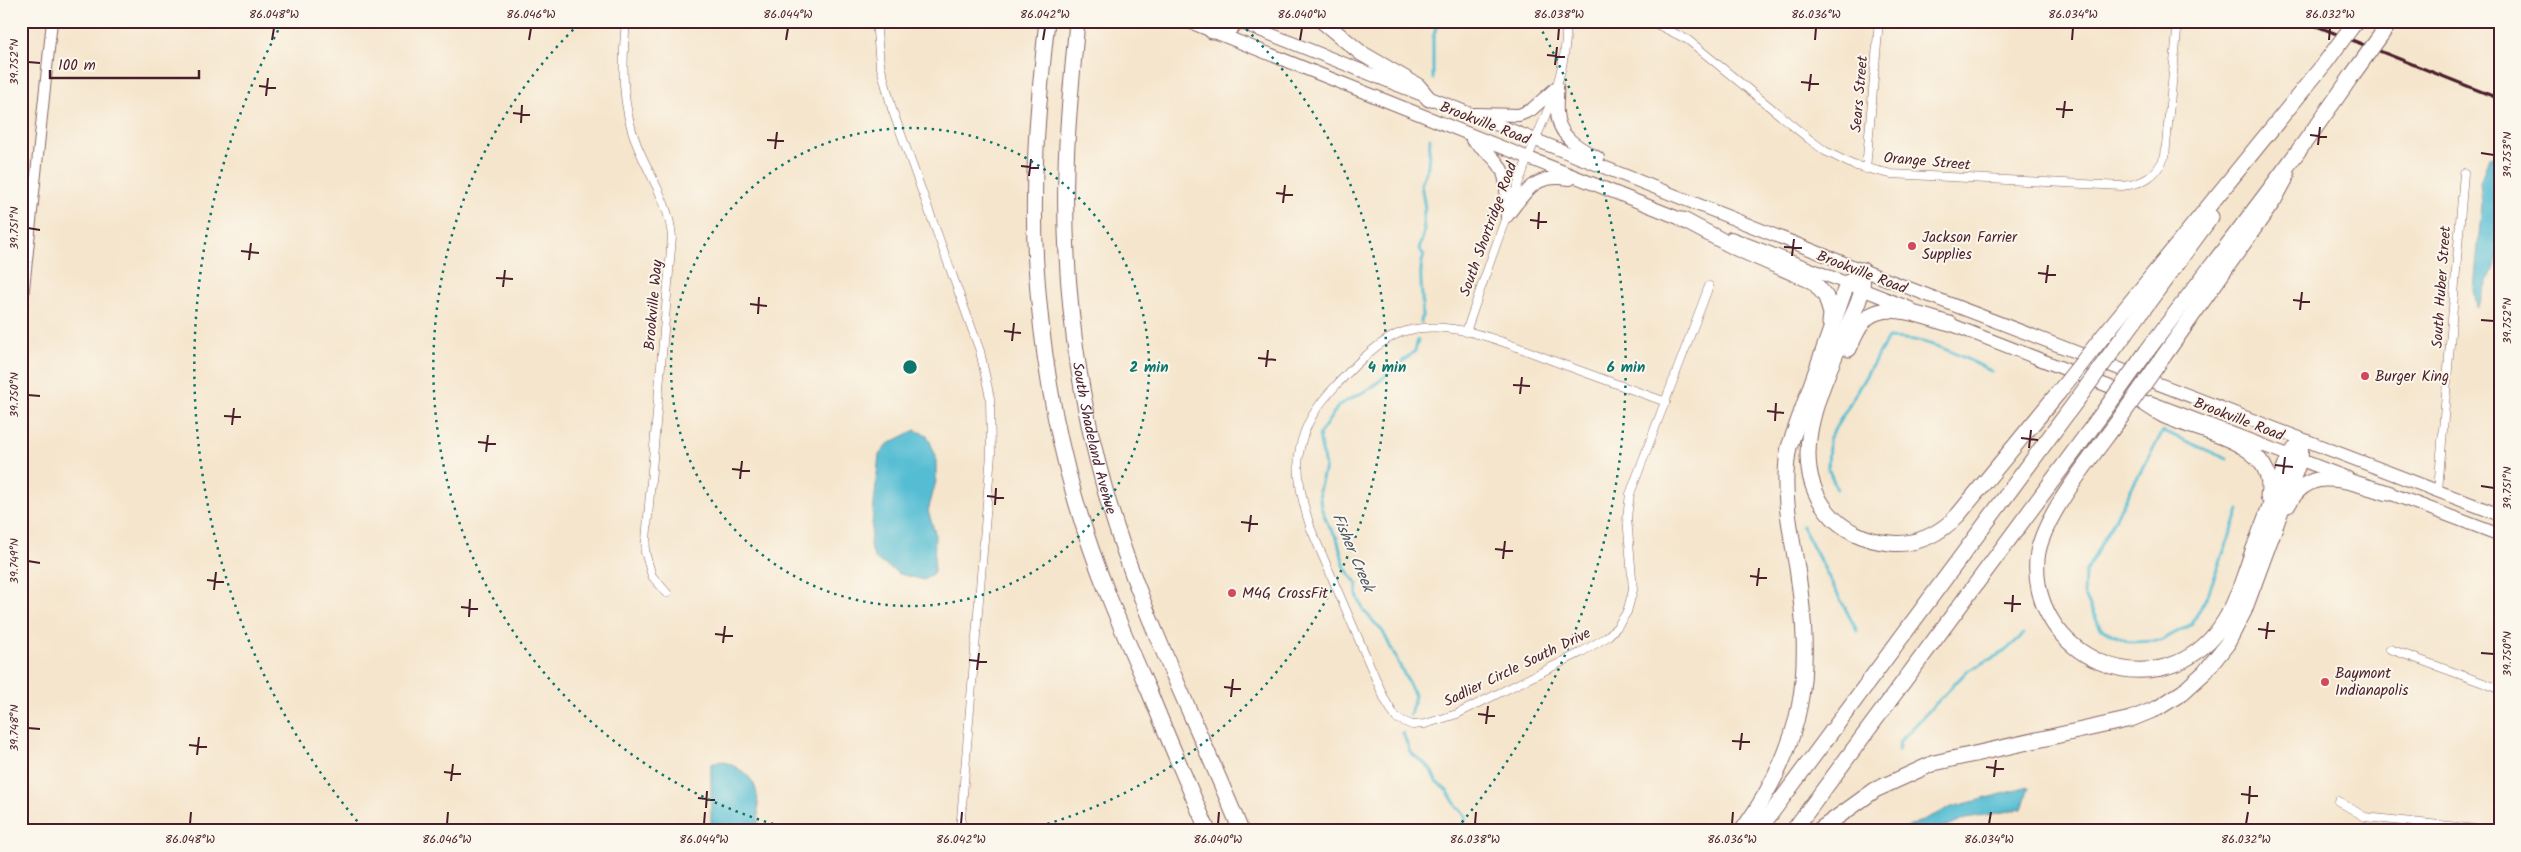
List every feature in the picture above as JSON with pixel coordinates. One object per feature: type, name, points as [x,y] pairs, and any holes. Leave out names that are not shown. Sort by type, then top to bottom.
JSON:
[{"type":"highway","points":[[1047,21],[1036,135],[1034,212],[1038,297],[1052,398],[1075,498],[1099,570],[1208,831]]},
{"type":"highway","name":"South Shadeland Avenue","points":[[1077,21],[1067,134],[1066,221],[1072,325],[1087,414],[1105,489],[1133,574],[1241,831]]},
{"type":"highway","points":[[1212,31],[1230,28],[1237,21]]},
{"type":"highway","points":[[1322,21],[1361,53],[1418,86],[1429,99]]},
{"type":"highway","points":[[1862,270],[1862,290],[1823,388],[1811,426],[1807,452],[1809,471],[1815,492],[1825,509],[1841,524],[1860,536],[1882,543],[1906,543],[1928,538],[1951,522],[2277,124],[2356,21]]},
{"type":"highway","points":[[1793,831],[2264,194],[2308,140],[2391,21]]},
{"type":"highway","points":[[1758,831],[2120,341],[2277,124]]},
{"type":"highway","points":[[2295,457],[2263,522],[2236,597],[2224,621],[2210,640],[2190,655],[2167,666],[2142,670],[2118,668],[2084,654],[2059,632],[2047,612],[2039,585],[2037,559],[2048,523],[2120,417],[2274,200],[2308,140]]},
{"type":"highway","points":[[1683,220],[1736,248],[1814,282],[1822,290],[1829,306],[1829,334]]},
{"type":"highway","points":[[1742,831],[1781,765],[1794,730],[1803,693],[1805,660],[1804,626],[1786,494],[1786,470],[1794,427],[1847,284],[1862,270]]},
{"type":"highway","points":[[1811,426],[1831,391],[1858,329],[1867,318],[1880,311],[1891,310],[1950,324]]},
{"type":"highway","points":[[2130,394],[2163,415],[2240,446],[2258,457],[2267,470],[2270,482],[2263,522]]},
{"type":"highway","points":[[1818,831],[1875,790],[1934,763],[1970,753],[2118,723],[2140,716],[2170,701],[2205,672],[2237,629],[2272,538],[2301,440]]},
{"type":"highway","points":[[2272,538],[2293,496],[2315,480],[2333,478],[2389,493]]},
{"type":"main road","name":"Brookville Road","points":[[1187,21],[1683,220],[2130,394],[2500,535]]},
{"type":"main road","name":"Brookville Road","points":[[1237,21],[1862,270],[2500,515]]},
{"type":"main road","points":[[1469,114],[1519,115],[1531,110],[1558,87]]},
{"type":"main road","points":[[1558,87],[1556,111],[1563,132],[1580,149],[1597,157],[1621,175]]},
{"type":"main road","points":[[1458,130],[1492,154],[1500,164],[1505,177],[1507,216]]},
{"type":"main road","points":[[1507,216],[1529,187],[1541,179],[1559,177],[1594,184]]},
{"type":"street","points":[[21,317],[52,21]]},
{"type":"street","name":"Brookville Way","points":[[626,21],[622,72],[628,117],[636,144],[666,205],[672,237],[645,552],[652,576],[667,593]]},
{"type":"street","points":[[876,21],[880,64],[885,87],[933,224],[976,335],[990,398],[991,454],[960,831]]},
{"type":"street","name":"South Shortridge Road","points":[[1466,332],[1528,157],[1558,87],[1566,42],[1566,21]]},
{"type":"street","name":"Orange Street","points":[[1650,21],[1688,40],[1825,151],[1866,169],[1902,175],[2104,186],[2133,185],[2149,179],[2165,156],[2178,21]]},
{"type":"street","name":"Sears Street","points":[[1866,169],[1879,21]]},
{"type":"street","name":"South Huber Street","points":[[2438,491],[2464,173]]},
{"type":"street","points":[[1466,332],[1494,339],[1666,402],[1709,286]]},
{"type":"street","name":"Sadlier Circle South Drive","points":[[1466,332],[1436,329],[1412,330],[1385,342],[1349,372],[1316,407],[1306,423],[1299,452],[1301,493],[1311,529],[1388,708],[1396,718],[1404,723],[1421,725],[1457,714],[1580,653],[1614,631],[1628,609],[1633,586],[1627,529],[1628,501],[1666,402]]},
{"type":"street","points":[[2390,648],[2500,689]]},
{"type":"street","points":[[2338,801],[2365,817],[2496,831]]},
{"type":"water","points":[[2500,154],[2500,253],[2477,308],[2474,289],[2482,203],[2480,182],[2489,157]]},
{"type":"water","points":[[915,430],[927,435],[936,456],[936,481],[928,511],[935,533],[934,572],[924,580],[900,574],[875,559],[870,545],[879,455],[888,444]]},
{"type":"water","points":[[722,761],[735,767],[751,779],[757,796],[758,831],[711,831],[711,764]]},
{"type":"water","points":[[2029,787],[2022,809],[1966,818],[1936,831],[1899,831],[1952,807]]},
{"type":"waterway","name":"Fisher Creek","points":[[1433,79],[1433,38],[1438,21]]},
{"type":"waterway","name":"Fisher Creek","points":[[1421,322],[1421,272],[1424,255],[1419,249],[1424,232],[1423,216],[1425,208],[1421,184],[1428,166],[1430,138]]},
{"type":"waterway","points":[[1837,489],[1828,468],[1829,439],[1888,338],[1929,344],[1991,371]]},
{"type":"waterway","name":"Fisher Creek","points":[[1410,715],[1415,696],[1383,632],[1364,611],[1357,595],[1357,584],[1345,568],[1337,538],[1328,525],[1321,507],[1319,490],[1325,467],[1319,435],[1339,405],[1371,388],[1415,351],[1418,340]]},
{"type":"waterway","points":[[2227,459],[2163,431],[2085,573],[2084,594],[2101,629],[2129,642],[2160,641],[2192,624],[2208,594],[2239,511]]},
{"type":"waterway","points":[[1802,526],[1857,631]]},
{"type":"waterway","points":[[1898,751],[1900,741],[1967,671],[2004,652],[2024,634]]},
{"type":"waterway","name":"Fisher Creek","points":[[1403,733],[1410,752],[1430,768],[1436,781],[1447,790],[1457,807],[1466,816],[1462,831]]},
{"type":"railway","points":[[2304,21],[2500,99]]},
{"type":"place","name":"Jackson Farrier Supplies","points":[[1912,246]]},
{"type":"place","name":"Burger King","points":[[2365,376]]},
{"type":"place","name":"M4G CrossFit","points":[[1232,593]]},
{"type":"place","name":"Baymont Indianapolis","points":[[2325,682]]}]
